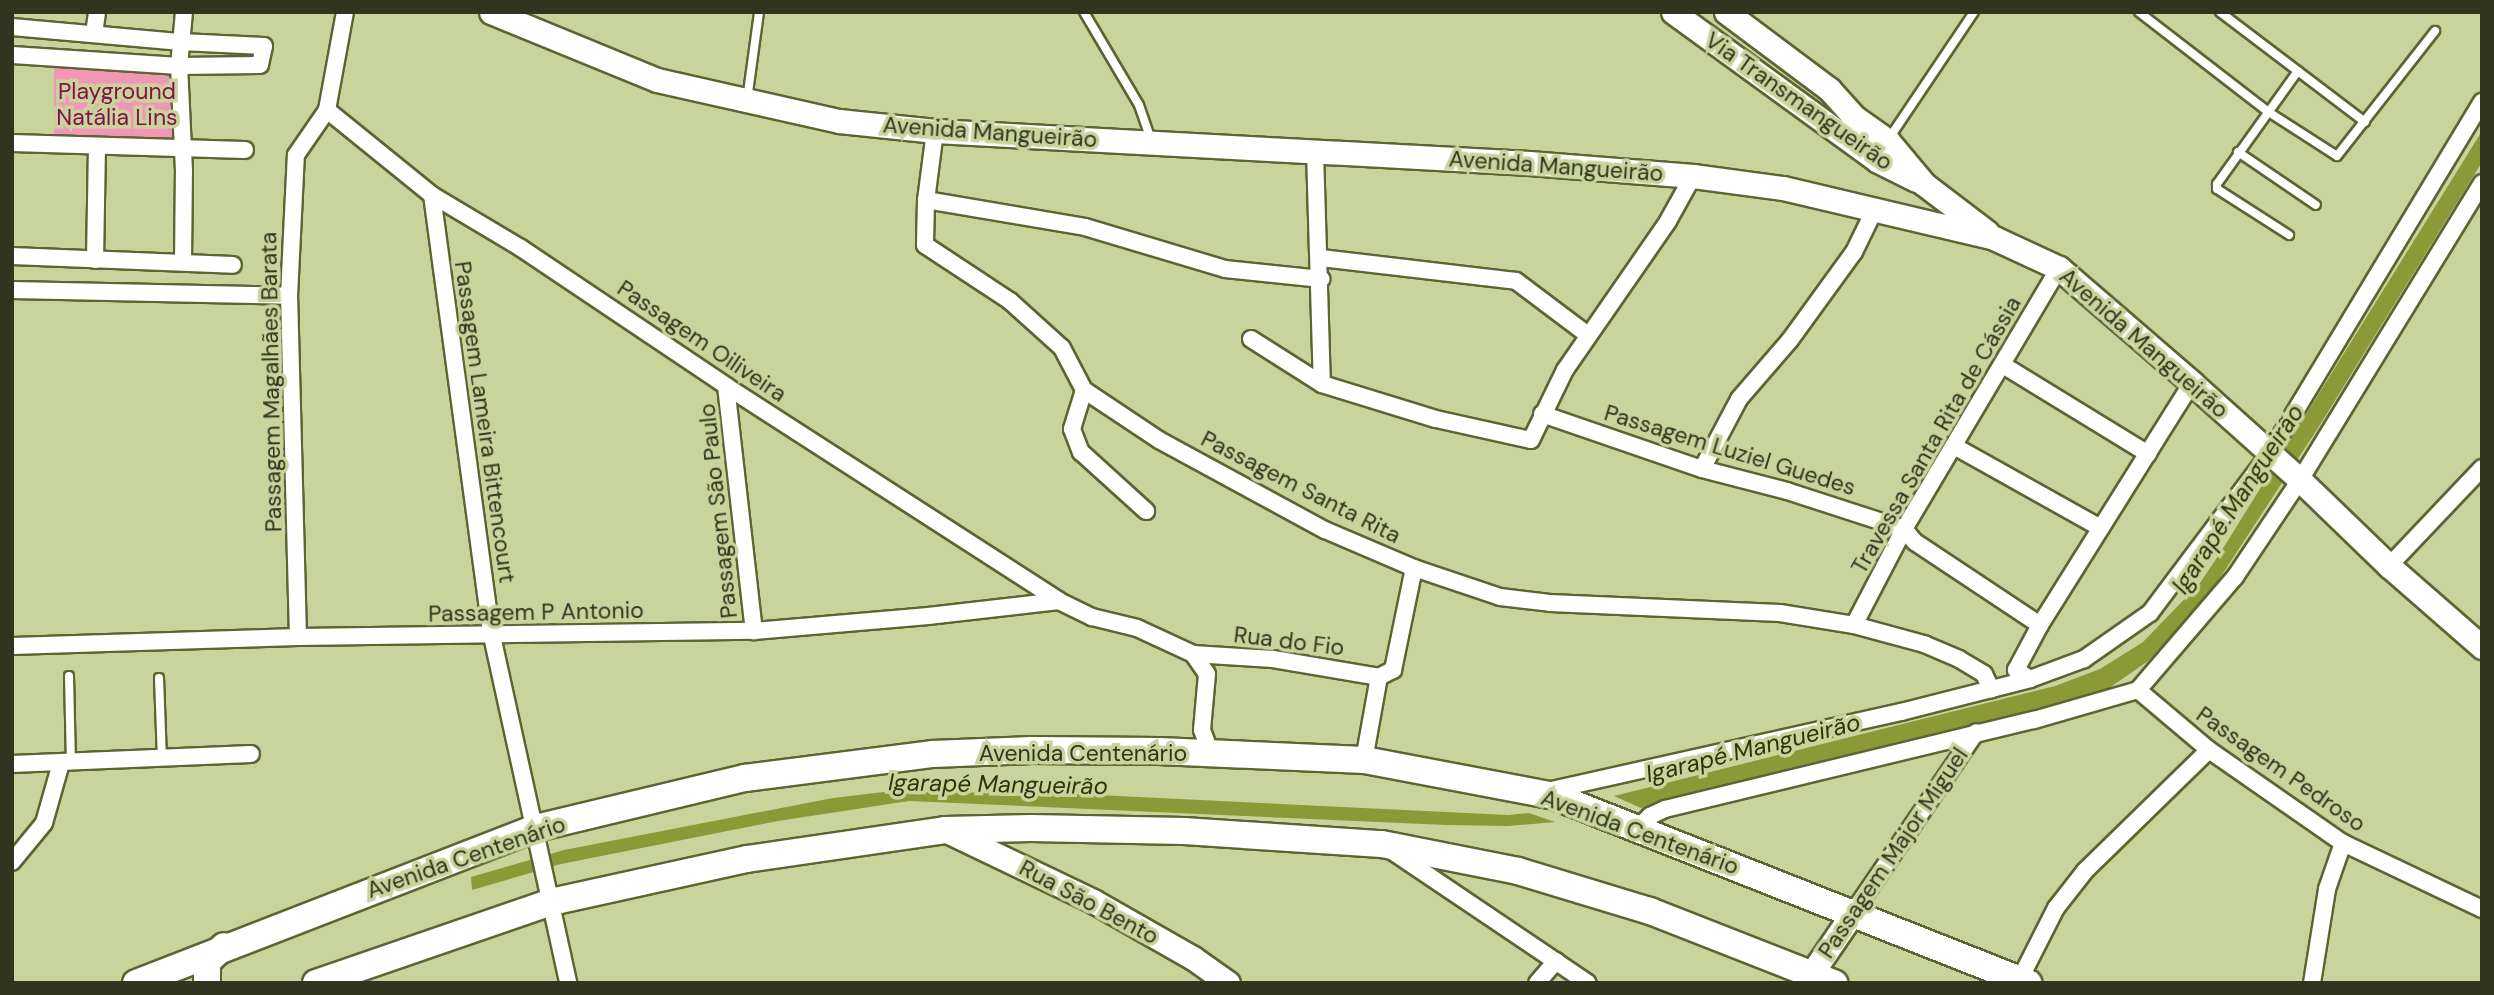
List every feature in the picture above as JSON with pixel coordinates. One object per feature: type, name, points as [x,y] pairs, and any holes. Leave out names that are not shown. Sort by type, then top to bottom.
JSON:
[{"type":"main road","name":"Avenida Centenário","points":[[153,981],[224,946],[537,834],[745,778],[933,754],[1032,750],[1364,760],[1538,793],[1639,827],[2024,981]]},
{"type":"main road","points":[[316,983],[550,895],[747,859],[945,830],[1031,828],[1184,831],[1382,844],[1518,871],[1650,911],[1816,980]]},
{"type":"main road","points":[[207,983],[207,962],[224,946]]},
{"type":"street","points":[[94,34],[97,12]]},
{"type":"street","points":[[183,262],[178,66],[184,12]]},
{"type":"street","name":"Passagem Magalhães Barata","points":[[298,637],[289,296],[296,155],[327,110],[345,12]]},
{"type":"street","name":"Avenida Mangueirão","points":[[491,12],[657,80],[747,103],[839,121],[935,131],[1529,163],[1693,176],[1783,188],[1994,238],[2059,268],[2192,383],[2300,480],[2389,566],[2482,647]]},
{"type":"street","name":"Via Transmangueirão","points":[[1673,12],[1878,161],[1928,186]]},
{"type":"street","name":"Via Transmangueirão","points":[[1726,12],[1829,89],[1853,116],[1888,141],[1928,186],[1994,238]]},
{"type":"street","points":[[12,27],[181,43],[264,46],[263,64],[178,66],[12,55]]},
{"type":"street","points":[[1538,793],[1814,732],[2030,679],[2084,659],[2150,613],[2270,453],[2482,102]]},
{"type":"street","name":"Passagem Oiliveira","points":[[327,110],[432,195],[521,248],[726,386],[1059,601],[1091,617],[1137,628],[1193,654]]},
{"type":"street","name":"Passagem Santa Rita","points":[[935,131],[926,200],[925,245],[1010,301],[1062,348],[1084,390],[1159,440],[1325,530],[1414,568],[1500,597],[1549,603],[1780,613],[1854,625],[1924,644],[1959,659],[1984,674],[1990,689]]},
{"type":"street","points":[[12,144],[245,150]]},
{"type":"street","points":[[95,260],[97,146]]},
{"type":"street","points":[[1315,152],[1321,258],[1322,384]]},
{"type":"street","points":[[1251,339],[1322,384],[1436,419],[1531,440],[1564,370],[1668,221],[1693,176]]},
{"type":"street","points":[[1639,827],[1650,816],[1665,809],[2061,713],[2138,690],[2235,578],[2300,480],[2482,183]]},
{"type":"street","name":"Passagem Lameira Bittencourt","points":[[432,195],[492,636],[568,983]]},
{"type":"street","points":[[926,200],[1085,227],[1225,270],[1321,279]]},
{"type":"street","points":[[1702,469],[1739,399],[1790,340],[1854,252],[1875,209]]},
{"type":"street","points":[[12,256],[233,265]]},
{"type":"street","points":[[1321,258],[1516,281],[1588,335]]},
{"type":"street","name":"Travessa Santa Rita de Cássia","points":[[1854,625],[1904,530],[2059,268]]},
{"type":"street","points":[[12,290],[289,296]]},
{"type":"street","points":[[2003,365],[2148,454]]},
{"type":"street","points":[[2030,679],[2016,670],[2040,625],[2192,383]]},
{"type":"street","name":"Passagem São Paulo","points":[[726,386],[754,631]]},
{"type":"street","points":[[1084,390],[1072,429],[1081,452],[1146,511]]},
{"type":"street","name":"Passagem Luziel Guedes","points":[[1542,414],[1702,469],[1787,491],[1904,530]]},
{"type":"street","points":[[1954,446],[2101,528]]},
{"type":"street","points":[[2389,566],[2482,468]]},
{"type":"street","points":[[1904,530],[1915,542],[2040,625]]},
{"type":"street","points":[[1364,760],[1379,677],[1393,670],[1414,568]]},
{"type":"street","name":"Passagem P Antonio","points":[[12,646],[298,637],[754,631],[928,617],[1059,601]]},
{"type":"street","points":[[1193,654],[1207,674],[1202,730],[1211,754]]},
{"type":"street","name":"Rua do Fio","points":[[1193,654],[1273,659],[1379,677]]},
{"type":"street","name":"Passagem Pedroso","points":[[2138,690],[2209,750],[2343,843],[2482,909]]},
{"type":"street","name":"Passagem Major Miguel","points":[[1816,980],[1852,914],[1976,732]]},
{"type":"street","points":[[2024,981],[2056,908],[2085,871],[2209,750]]},
{"type":"street","points":[[12,764],[251,754]]},
{"type":"street","points":[[12,862],[44,823],[66,763]]},
{"type":"street","name":"Rua São Bento","points":[[945,830],[1093,901],[1193,958],[1228,983]]},
{"type":"street","points":[[2312,983],[2327,889],[2343,843]]},
{"type":"street","points":[[1382,844],[1588,983]]},
{"type":"street","points":[[1537,983],[1556,961]]},
{"type":"lane","points":[[747,103],[759,12]]},
{"type":"lane","points":[[1084,12],[1139,105],[1152,143]]},
{"type":"lane","points":[[1888,141],[1974,12]]},
{"type":"lane","points":[[2139,12],[2267,111],[2337,156],[2435,31]]},
{"type":"lane","points":[[2220,12],[2365,122]]},
{"type":"lane","points":[[2289,235],[2217,189],[2217,181],[2298,71]]},
{"type":"lane","points":[[2238,152],[2316,205]]},
{"type":"lane","points":[[66,763],[69,676]]},
{"type":"lane","points":[[159,678],[162,758]]},
{"type":"green space","name":"Playground Natália Lins","points":[[54,57],[179,66],[182,149],[54,145]]},
{"type":"shaded area","points":[[2482,131],[2482,162],[2318,428],[2193,619],[2148,661],[2108,689],[2062,705],[1825,760],[1641,808],[1614,796],[2055,686],[2100,669],[2143,642],[2200,583],[2222,550]]},
{"type":"shaded area","points":[[884,792],[1057,793],[1508,815],[1529,813],[1555,822],[1508,826],[1446,825],[909,801],[778,821],[561,864],[472,890],[471,877],[564,850],[833,798]]},
{"type":"water label","name":"Igarapé Mangueirão","points":[[2238,499]]},
{"type":"water label","name":"Igarapé Mangueirão","points":[[1753,748]]},
{"type":"water label","name":"Igarapé Mangueirão","points":[[998,784]]}]
